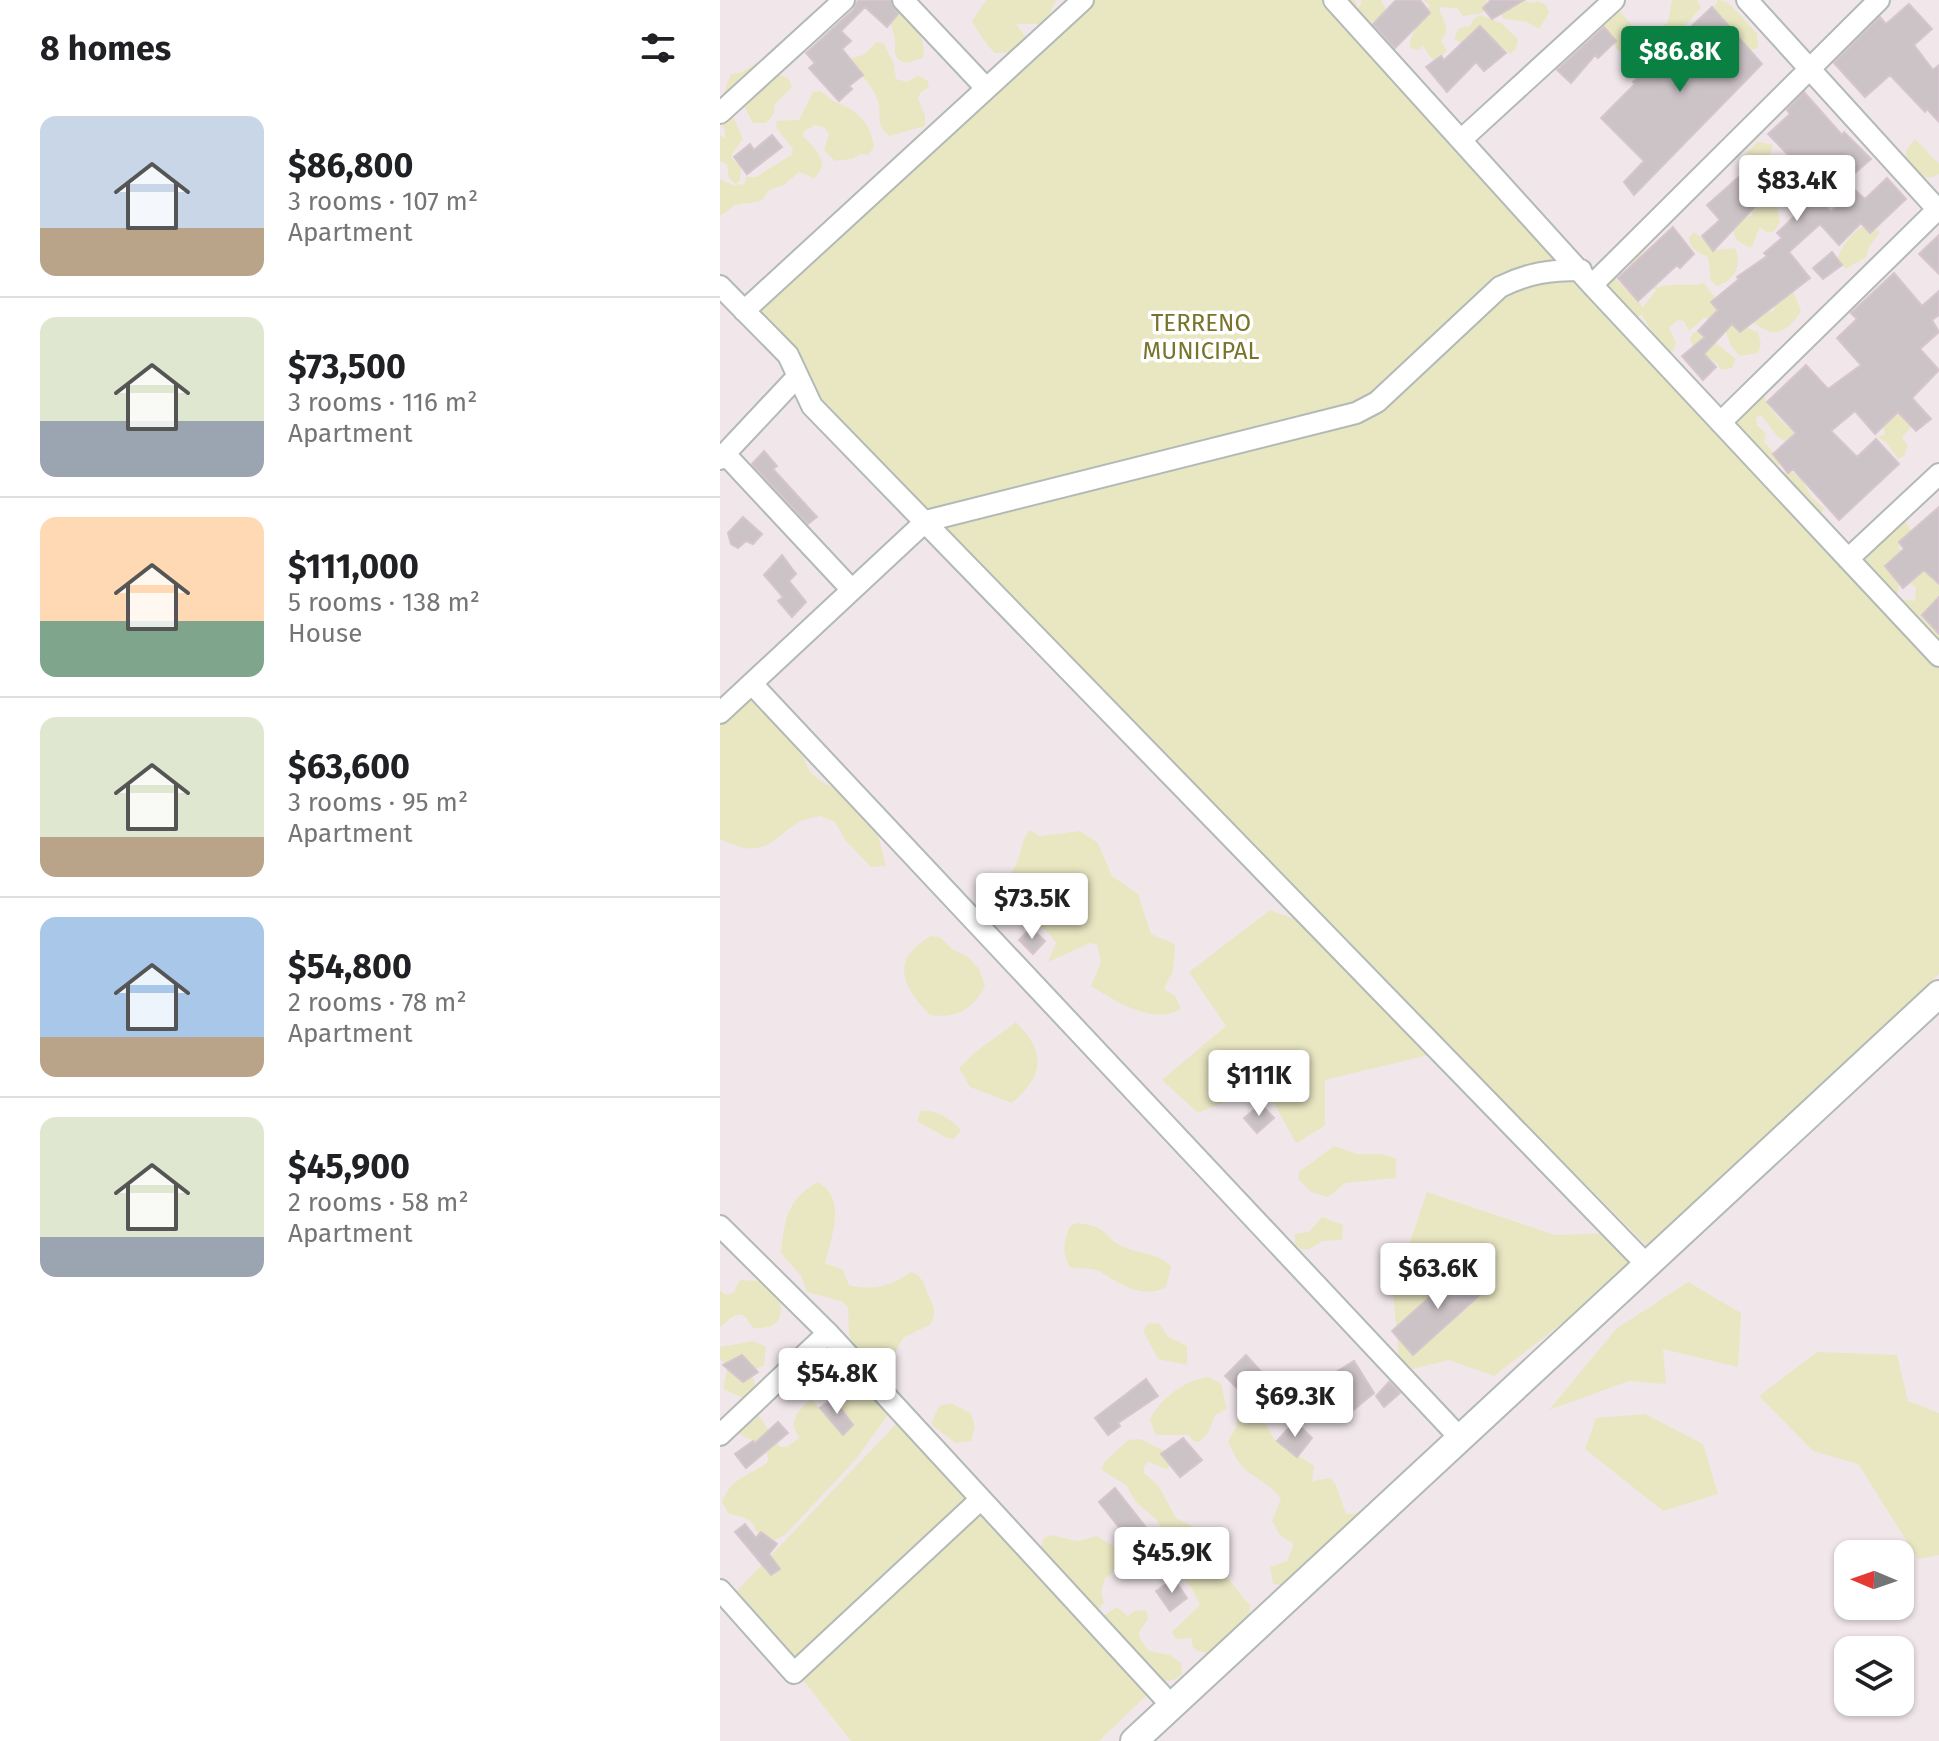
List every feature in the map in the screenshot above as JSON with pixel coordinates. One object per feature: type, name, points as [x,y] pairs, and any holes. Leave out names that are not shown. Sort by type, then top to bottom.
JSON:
[{"type":"street","points":[[720,113],[844,0]]},
{"type":"street","points":[[903,0],[986,88]]},
{"type":"street","points":[[744,311],[1083,0]]},
{"type":"street","points":[[1334,0],[1586,278],[1939,656]]},
{"type":"street","points":[[1461,140],[1614,0]]},
{"type":"street","points":[[1722,421],[1938,209],[1747,0]]},
{"type":"street","points":[[1586,278],[1811,70],[1879,0]]},
{"type":"street","points":[[722,706],[752,684],[926,521],[1356,413],[1377,402],[1500,287],[1524,275],[1551,270],[1586,278]]},
{"type":"street","points":[[720,286],[788,355],[812,406],[1647,1265]]},
{"type":"street","points":[[797,377],[723,457],[852,590]]},
{"type":"street","points":[[1848,559],[1939,474]]},
{"type":"street","points":[[752,684],[1460,1438]]},
{"type":"street","points":[[1134,1741],[1939,994]]},
{"type":"street","points":[[720,1226],[828,1333],[1172,1706]]},
{"type":"street","points":[[720,1435],[828,1333]]},
{"type":"street","points":[[720,1590],[794,1673],[981,1499]]},
{"type":"green space","points":[[986,0],[1056,0],[1045,24],[1016,24],[1028,40],[1024,44],[1013,51],[995,53],[972,21]]},
{"type":"green space","name":"TERRENO MUNICIPAL","points":[[1085,0],[1355,0],[1358,8],[1362,3],[1360,0],[1381,0],[1390,17],[1371,22],[1377,38],[1734,428],[1733,420],[1741,412],[1748,412],[1763,390],[1767,404],[1787,427],[1804,428],[1793,445],[1778,437],[1761,415],[1756,418],[1757,425],[1766,434],[1764,442],[1780,459],[1777,475],[1780,479],[1788,469],[1802,479],[1811,497],[1824,508],[1820,516],[1899,599],[1915,601],[1916,587],[1908,582],[1915,558],[1932,574],[1932,580],[1939,583],[1939,974],[1648,1247],[1376,974],[1437,1053],[1325,1080],[1325,1126],[1296,1143],[1264,1085],[1198,1113],[1162,1080],[1226,1026],[1189,972],[1270,910],[1334,933],[812,406],[752,310]]},
{"type":"green space","points":[[1423,0],[1487,0],[1483,13],[1463,16],[1457,8],[1439,7],[1446,28],[1441,41],[1447,51],[1438,61],[1432,59],[1423,46],[1419,50],[1410,48],[1414,32],[1430,5]]},
{"type":"green space","points":[[1493,0],[1538,1],[1546,5],[1549,13],[1539,29],[1527,22],[1504,19]]},
{"type":"green space","points":[[1672,0],[1697,0],[1701,8],[1660,52],[1654,56],[1645,55],[1649,37],[1668,22]]},
{"type":"green space","points":[[1718,0],[1734,8],[1757,33],[1758,48],[1744,52],[1710,15]]},
{"type":"green space","points":[[1616,7],[1630,23],[1637,45],[1632,54],[1618,50],[1599,24]]},
{"type":"green space","points":[[897,8],[918,30],[923,44],[923,58],[904,62],[895,54],[891,19]]},
{"type":"green space","points":[[1481,15],[1501,23],[1518,39],[1516,49],[1510,54],[1490,40],[1475,45],[1454,39],[1459,28],[1470,26]]},
{"type":"green space","points":[[877,42],[884,44],[894,64],[896,79],[907,82],[918,75],[928,81],[929,87],[920,93],[918,99],[925,115],[925,126],[889,136],[881,126],[876,95],[849,59],[863,55]]},
{"type":"green space","points":[[758,62],[763,68],[788,78],[792,87],[775,104],[774,114],[766,123],[753,123],[743,104],[732,114],[743,139],[732,154],[732,159],[741,166],[740,181],[736,184],[729,178],[727,165],[720,161],[720,135],[725,138],[720,120],[722,102],[731,74],[742,72]]},
{"type":"green space","points":[[820,91],[856,113],[866,124],[874,147],[868,155],[860,154],[852,159],[835,161],[824,150],[829,134],[825,128],[815,125],[804,131],[803,136],[822,161],[822,167],[814,178],[799,172],[784,185],[769,190],[761,201],[735,205],[720,216],[720,179],[733,185],[745,184],[746,177],[756,177],[791,155],[793,149],[777,129],[776,121],[799,120],[813,92]]},
{"type":"green space","points":[[1915,139],[1939,164],[1939,174],[1934,177],[1916,173],[1905,162],[1907,149]]},
{"type":"green space","points":[[1758,142],[1773,145],[1766,167],[1778,174],[1781,186],[1774,194],[1768,193],[1740,167],[1742,157]]},
{"type":"green space","points":[[1826,166],[1832,166],[1841,177],[1839,206],[1831,213],[1825,209],[1821,193],[1807,189]]},
{"type":"green space","points":[[1768,197],[1776,199],[1780,222],[1774,231],[1767,233],[1760,227],[1751,248],[1737,239],[1733,223],[1752,215],[1756,203]]},
{"type":"green space","points":[[1867,225],[1880,232],[1866,257],[1846,269],[1837,261],[1841,250],[1852,234]]},
{"type":"green space","points":[[1694,232],[1718,250],[1735,248],[1737,266],[1729,280],[1717,286],[1711,281],[1708,257],[1691,244],[1689,237]]},
{"type":"green space","points":[[1652,238],[1642,254],[1658,275],[1657,288],[1704,283],[1725,311],[1710,321],[1705,317],[1689,331],[1684,321],[1678,320],[1669,328],[1676,343],[1672,352],[1666,354],[1642,315],[1635,317],[1621,307],[1612,299],[1605,283],[1611,274],[1643,307],[1657,289],[1649,289],[1627,264]]},
{"type":"green space","points":[[1736,281],[1758,308],[1773,312],[1776,303],[1793,291],[1801,311],[1782,330],[1773,332],[1764,329],[1747,315],[1731,295],[1731,284]]},
{"type":"green space","points":[[1732,322],[1758,332],[1761,344],[1758,353],[1740,356],[1731,346],[1725,329]]},
{"type":"green space","points":[[1701,331],[1736,359],[1732,368],[1721,370],[1718,364],[1696,349],[1690,340],[1693,333]]},
{"type":"green space","points":[[1887,406],[1914,424],[1902,437],[1908,446],[1904,456],[1898,459],[1887,443],[1878,437],[1885,434],[1880,418]]},
{"type":"green space","points":[[1901,518],[1914,538],[1898,547],[1902,551],[1897,560],[1900,579],[1897,597],[1862,561],[1863,555]]},
{"type":"green space","points":[[738,688],[792,733],[810,772],[822,782],[846,793],[878,835],[886,866],[871,867],[846,841],[835,822],[820,816],[793,826],[764,846],[738,847],[720,839],[720,701],[730,690]]},
{"type":"green space","points":[[1029,830],[1040,836],[1080,831],[1098,843],[1112,876],[1138,894],[1151,934],[1175,944],[1173,971],[1164,989],[1175,996],[1181,1009],[1159,1015],[1135,1010],[1091,986],[1101,962],[1097,945],[1090,943],[1048,962],[1056,943],[1018,905],[1009,888]]},
{"type":"green space","points":[[931,936],[940,937],[952,949],[968,957],[979,969],[985,985],[970,1006],[956,1014],[930,1015],[907,983],[904,973],[909,954]]},
{"type":"green space","points":[[1016,1022],[1033,1044],[1038,1064],[1030,1083],[1012,1103],[970,1087],[959,1068]]},
{"type":"green space","points":[[921,1111],[943,1116],[961,1130],[954,1139],[947,1138],[917,1121]]},
{"type":"green space","points":[[1334,1146],[1357,1154],[1383,1154],[1396,1159],[1396,1178],[1345,1183],[1328,1197],[1311,1192],[1298,1179],[1299,1172]]},
{"type":"green space","points":[[817,1182],[832,1197],[835,1208],[825,1263],[843,1270],[849,1285],[857,1287],[882,1286],[911,1272],[923,1282],[934,1308],[931,1324],[903,1338],[893,1356],[855,1354],[849,1334],[848,1307],[841,1301],[807,1292],[801,1276],[781,1253],[784,1230],[793,1204]]},
{"type":"green space","points":[[1427,1192],[1555,1235],[1609,1233],[1634,1267],[1494,1376],[1449,1360],[1400,1372],[1393,1292]]},
{"type":"green space","points":[[1322,1217],[1343,1225],[1342,1240],[1322,1241],[1308,1250],[1301,1249],[1295,1244],[1295,1234],[1309,1232]]},
{"type":"green space","points":[[1077,1223],[1096,1227],[1118,1245],[1167,1263],[1171,1267],[1166,1287],[1158,1291],[1141,1291],[1098,1270],[1070,1267],[1064,1251],[1065,1242],[1070,1226]]},
{"type":"green space","points":[[740,1280],[777,1282],[781,1309],[777,1321],[764,1328],[753,1328],[743,1315],[739,1315],[720,1327],[720,1290],[726,1295],[733,1293]]},
{"type":"green space","points":[[1688,1282],[1741,1313],[1738,1367],[1663,1349],[1666,1384],[1629,1381],[1549,1410],[1616,1329]]},
{"type":"green space","points":[[1148,1323],[1160,1324],[1167,1336],[1187,1346],[1187,1365],[1158,1359],[1143,1331]]},
{"type":"green space","points":[[753,1341],[766,1347],[764,1366],[751,1370],[756,1389],[754,1396],[741,1397],[723,1389],[728,1366],[720,1359],[720,1347]]},
{"type":"green space","points":[[834,1348],[890,1412],[856,1459],[786,1534],[764,1546],[752,1524],[745,1518],[729,1514],[722,1502],[735,1482],[768,1462],[762,1446],[738,1433],[741,1422],[751,1411],[759,1416],[780,1447],[787,1447],[799,1438],[793,1425],[797,1413],[811,1398],[818,1407],[827,1410],[839,1398],[833,1375],[824,1371],[807,1375],[802,1368],[819,1349]]},
{"type":"green space","points":[[1817,1352],[1897,1355],[1908,1401],[1939,1413],[1939,1555],[1918,1559],[1914,1553],[1914,1540],[1906,1540],[1858,1464],[1813,1451],[1759,1396]]},
{"type":"green space","points":[[1209,1377],[1221,1384],[1227,1409],[1215,1415],[1208,1433],[1199,1442],[1193,1441],[1189,1435],[1156,1435],[1150,1420],[1160,1405],[1183,1386]]},
{"type":"green space","points":[[950,1403],[971,1413],[975,1428],[971,1441],[956,1443],[931,1424],[939,1406]]},
{"type":"green space","points":[[1239,1409],[1261,1415],[1274,1439],[1314,1466],[1312,1481],[1330,1478],[1336,1485],[1346,1514],[1365,1513],[1331,1546],[1323,1548],[1293,1595],[1281,1585],[1273,1584],[1270,1567],[1287,1561],[1294,1544],[1280,1535],[1272,1521],[1281,1499],[1241,1465],[1228,1442],[1237,1424]]},
{"type":"green space","points":[[1645,1414],[1703,1444],[1718,1494],[1663,1511],[1585,1449],[1596,1418]]},
{"type":"green space","points":[[900,1420],[1150,1692],[1099,1741],[851,1741],[735,1593]]},
{"type":"green space","points":[[1140,1439],[1165,1451],[1170,1462],[1168,1470],[1148,1462],[1144,1473],[1158,1485],[1176,1518],[1195,1528],[1205,1540],[1216,1570],[1250,1605],[1245,1624],[1238,1634],[1212,1652],[1193,1648],[1191,1638],[1176,1639],[1172,1632],[1200,1605],[1191,1587],[1167,1562],[1164,1533],[1157,1520],[1136,1502],[1126,1485],[1102,1470],[1103,1463],[1128,1440]]},
{"type":"green space","points":[[1050,1535],[1078,1541],[1097,1536],[1115,1547],[1118,1556],[1112,1574],[1105,1578],[1101,1593],[1104,1602],[1096,1613],[1040,1553],[1043,1539]]},
{"type":"green space","points":[[1117,1607],[1128,1616],[1134,1611],[1146,1610],[1148,1619],[1139,1632],[1140,1639],[1149,1651],[1170,1655],[1181,1663],[1182,1674],[1178,1678],[1158,1681],[1142,1678],[1106,1625],[1104,1615]]},
{"type":"building","points":[[858,0],[890,0],[898,14],[887,27],[865,7],[841,31],[851,41],[842,49],[863,75],[849,86],[852,89],[839,101],[809,68],[815,63],[806,53],[853,10]]},
{"type":"building","points":[[1396,0],[1420,0],[1430,13],[1395,48],[1373,24]]},
{"type":"building","points":[[1491,0],[1524,0],[1492,19],[1483,8]]},
{"type":"building","points":[[1909,4],[1932,29],[1914,45],[1933,70],[1939,65],[1939,122],[1927,109],[1925,112],[1890,75],[1865,97],[1834,63],[1880,17],[1886,24]]},
{"type":"building","points":[[1712,7],[1762,64],[1634,195],[1624,182],[1644,161],[1601,118],[1635,84],[1633,82]]},
{"type":"building","points":[[1480,26],[1506,53],[1484,71],[1476,62],[1447,92],[1426,67],[1441,56],[1444,60]]},
{"type":"building","points":[[1604,27],[1616,41],[1598,58],[1595,55],[1571,83],[1557,70]]},
{"type":"building","points":[[1804,92],[1842,135],[1844,132],[1871,159],[1849,178],[1831,158],[1805,184],[1831,212],[1855,190],[1865,199],[1887,178],[1906,199],[1870,233],[1861,223],[1839,245],[1820,224],[1789,252],[1810,278],[1740,332],[1732,324],[1704,354],[1716,367],[1703,380],[1682,356],[1705,337],[1698,331],[1718,310],[1711,302],[1739,279],[1737,277],[1767,256],[1764,253],[1782,238],[1777,233],[1799,212],[1776,184],[1797,164],[1768,134],[1790,114],[1787,110]]},
{"type":"building","points":[[772,135],[782,147],[747,174],[734,157],[750,144],[754,150]]},
{"type":"building","points":[[1740,176],[1762,199],[1713,251],[1702,236],[1720,220],[1707,205]]},
{"type":"building","points":[[1673,227],[1694,254],[1680,268],[1677,265],[1638,301],[1618,278]]},
{"type":"building","points":[[1939,235],[1939,274],[1919,254]]},
{"type":"building","points":[[1832,252],[1842,265],[1823,279],[1813,268]]},
{"type":"building","points":[[1894,273],[1922,306],[1939,291],[1939,315],[1932,320],[1939,332],[1920,349],[1939,370],[1912,398],[1931,419],[1916,431],[1898,412],[1875,434],[1855,411],[1831,431],[1857,457],[1876,439],[1899,464],[1839,520],[1793,469],[1788,473],[1773,454],[1796,433],[1767,402],[1806,365],[1828,389],[1861,365],[1837,338],[1857,319],[1851,313]]},
{"type":"building","points":[[764,451],[777,466],[773,469],[817,517],[808,524],[752,464]]},
{"type":"building","points":[[1939,507],[1939,584],[1924,570],[1903,588],[1885,566],[1904,549],[1899,542]]},
{"type":"building","points":[[743,517],[762,534],[753,544],[746,541],[738,548],[731,544],[728,533]]},
{"type":"building","points":[[782,555],[796,574],[789,581],[806,602],[792,617],[778,601],[783,597],[764,575]]},
{"type":"building","points":[[1939,597],[1939,634],[1922,615]]},
{"type":"building","points":[[1031,928],[1045,941],[1033,954],[1019,940]]},
{"type":"building","points":[[1261,1104],[1274,1118],[1257,1133],[1244,1118]]},
{"type":"building","points":[[1463,1267],[1483,1292],[1413,1355],[1392,1331]]},
{"type":"building","points":[[742,1355],[758,1372],[743,1382],[723,1365]]},
{"type":"building","points":[[1246,1355],[1275,1387],[1254,1405],[1225,1376]]},
{"type":"building","points":[[1354,1361],[1374,1393],[1346,1416],[1322,1381]]},
{"type":"building","points":[[1146,1379],[1158,1396],[1118,1423],[1120,1426],[1108,1435],[1095,1418]]},
{"type":"building","points":[[1389,1382],[1400,1393],[1384,1407],[1376,1396]]},
{"type":"building","points":[[833,1398],[853,1425],[843,1435],[820,1408]]},
{"type":"building","points":[[1295,1421],[1312,1438],[1297,1457],[1277,1441]]},
{"type":"building","points":[[778,1422],[788,1433],[746,1468],[735,1454],[753,1441],[755,1443]]},
{"type":"building","points":[[1183,1438],[1202,1460],[1180,1477],[1161,1454]]},
{"type":"building","points":[[1115,1488],[1156,1540],[1139,1553],[1099,1502]]},
{"type":"building","points":[[745,1524],[756,1538],[761,1532],[777,1544],[769,1554],[780,1569],[771,1575],[735,1532]]},
{"type":"building","points":[[1174,1579],[1187,1598],[1170,1611],[1156,1591]]}]
